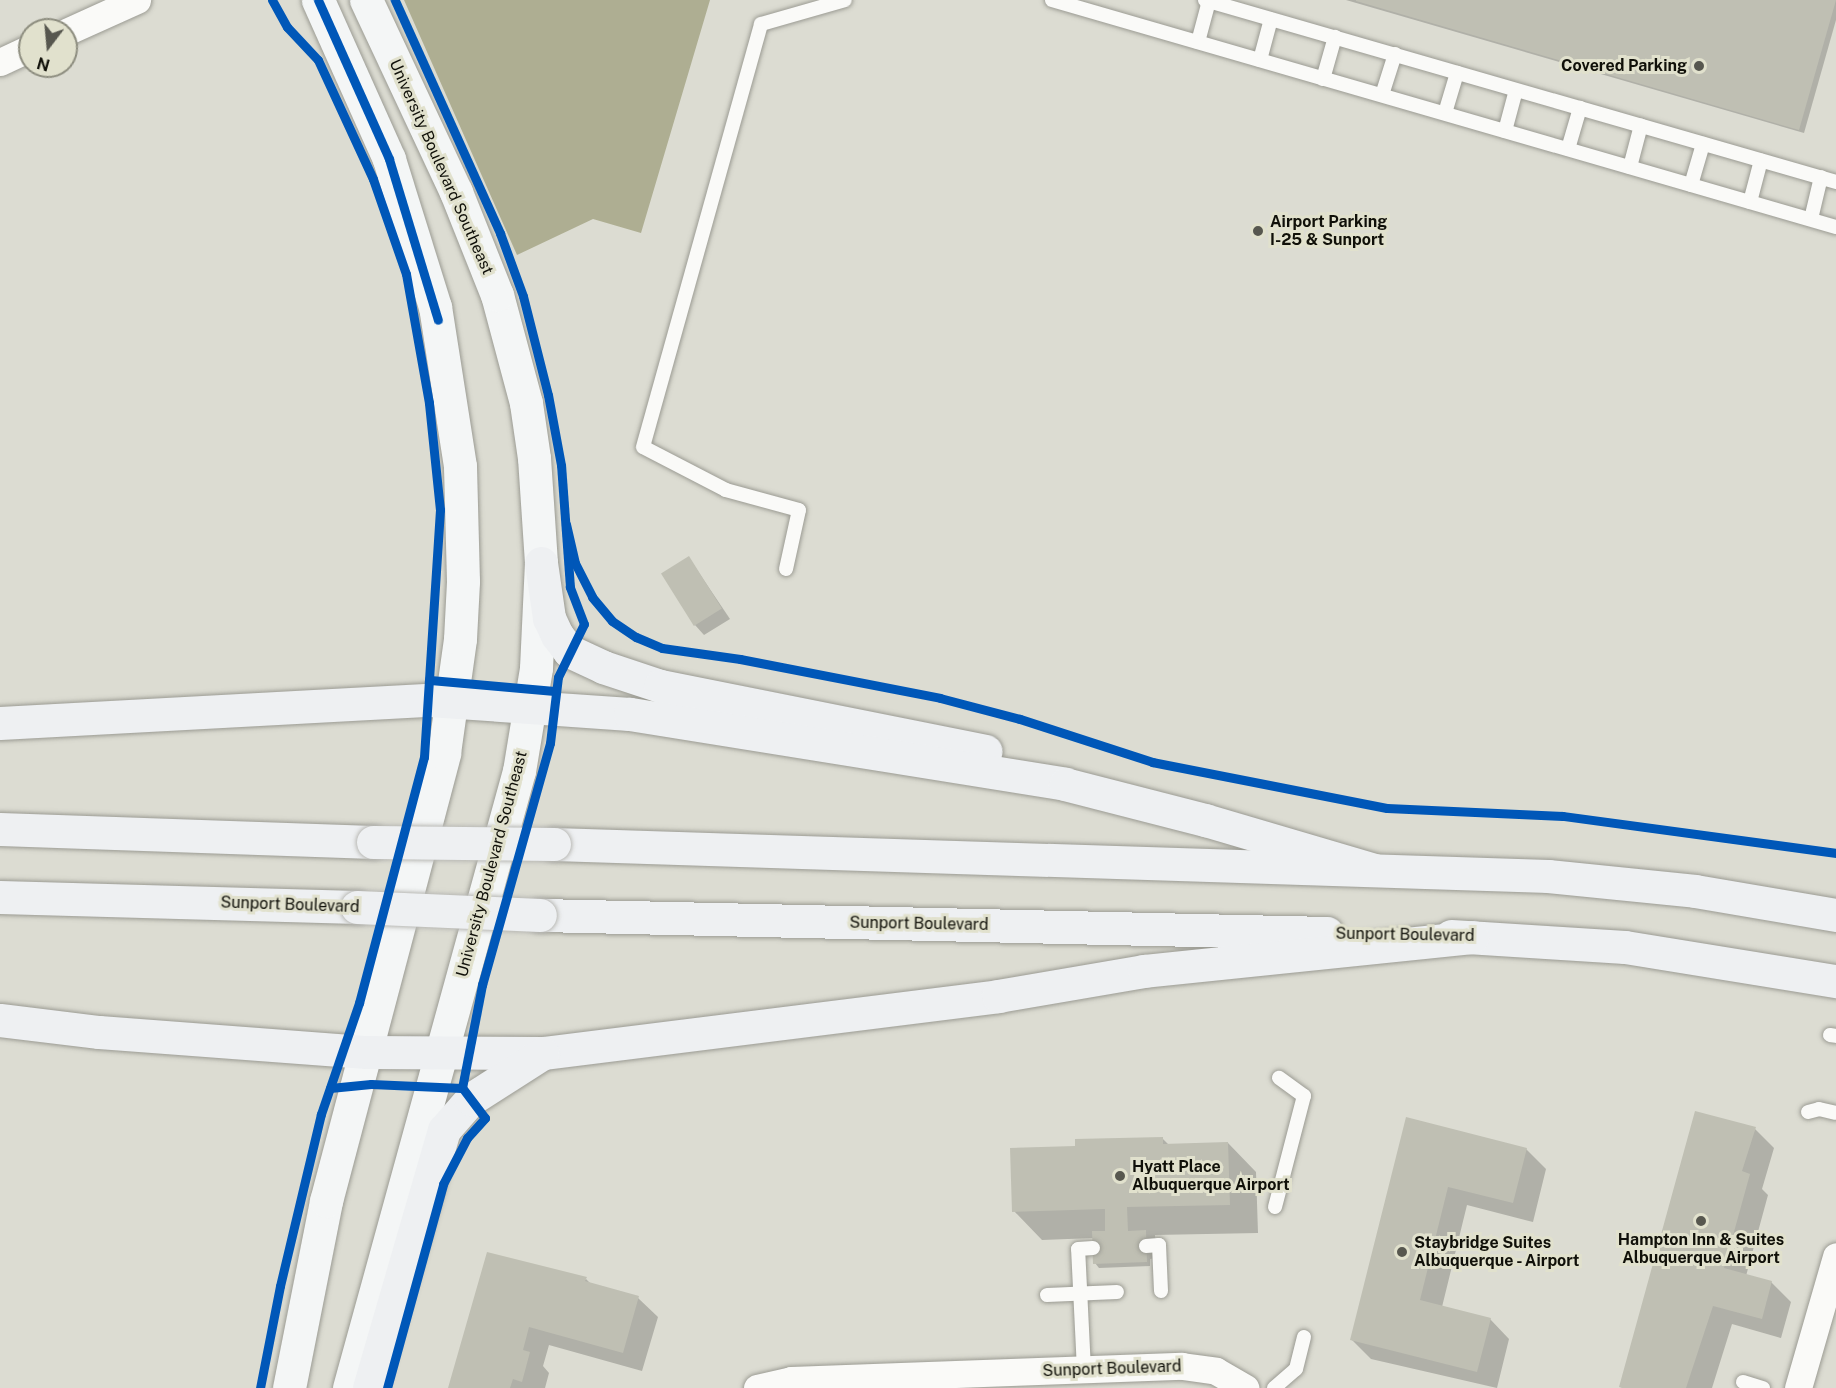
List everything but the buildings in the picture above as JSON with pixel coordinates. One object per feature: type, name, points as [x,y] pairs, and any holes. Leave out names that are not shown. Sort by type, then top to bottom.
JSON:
[{"type":"main road","points":[[289,1388],[327,1201],[432,810],[453,701],[460,639],[463,523],[446,357],[407,208],[318,0]]},
{"type":"main road","name":"University Boulevard Southeast","points":[[349,1388],[440,1052],[506,822],[531,707],[541,563],[536,468],[526,403],[497,296],[456,192],[366,0]]},
{"type":"main road","points":[[541,563],[549,618],[556,634],[569,651],[603,667],[660,686],[993,753],[1065,784]]},
{"type":"main road","points":[[0,723],[453,701],[630,714],[1065,784],[1204,820],[1375,870]]},
{"type":"main road","points":[[0,829],[373,842],[554,844],[1375,870],[1621,882],[1836,915]]},
{"type":"main road","name":"Sunport Boulevard","points":[[0,897],[357,907],[540,915],[1472,936],[1625,947],[1836,981]]},
{"type":"main road","points":[[0,1020],[99,1032],[366,1052],[543,1053],[998,996],[1144,971],[1472,936]]},
{"type":"main road","points":[[369,1388],[431,1165],[444,1130],[471,1099],[543,1053]]},
{"type":"street","points":[[78,27],[137,0]]},
{"type":"street","points":[[0,62],[18,54]]},
{"type":"street","points":[[1798,1388],[1836,1256]]},
{"type":"street","name":"Sunport Boulevard","points":[[757,1388],[791,1380],[999,1380],[1084,1370],[1199,1366],[1216,1371],[1246,1388]]},
{"type":"lane","points":[[786,569],[799,510],[726,490],[644,447],[761,24],[845,0]]},
{"type":"lane","points":[[1052,0],[1836,227]]},
{"type":"lane","points":[[1198,42],[1207,1],[1836,182]]},
{"type":"lane","points":[[1260,60],[1270,19]]},
{"type":"lane","points":[[1323,79],[1335,37]]},
{"type":"lane","points":[[1382,95],[1395,54]]},
{"type":"lane","points":[[1445,113],[1457,73]]},
{"type":"lane","points":[[1504,131],[1516,90]]},
{"type":"lane","points":[[1568,149],[1581,108]]},
{"type":"lane","points":[[1630,167],[1641,125]]},
{"type":"lane","points":[[1691,185],[1703,144]]},
{"type":"lane","points":[[1750,202],[1761,160]]},
{"type":"lane","points":[[1811,219],[1821,177]]},
{"type":"lane","points":[[1275,1207],[1304,1096],[1279,1078]]},
{"type":"lane","points":[[1808,1112],[1819,1109],[1836,1113]]},
{"type":"lane","points":[[1146,1246],[1159,1245],[1161,1291]]},
{"type":"lane","points":[[1084,1370],[1078,1249],[1093,1248]]},
{"type":"lane","points":[[1047,1296],[1117,1292]]},
{"type":"lane","points":[[1274,1388],[1296,1369],[1304,1337]]},
{"type":"lane","points":[[1743,1382],[1763,1388]]},
{"type":"shaded area","points":[[404,0],[710,0],[641,233],[593,219],[517,255]]},
{"type":"cycle path","points":[[260,1388],[280,1286],[321,1114],[359,1003],[424,757],[440,510],[429,403],[406,274],[373,179],[318,60],[287,27],[272,0]]},
{"type":"cycle path","points":[[318,0],[389,159],[438,320]]},
{"type":"cycle path","points":[[330,1088],[371,1084],[462,1088],[482,985],[550,743],[558,677],[584,624],[570,587],[561,465],[548,395],[523,296],[500,233],[395,0]]},
{"type":"cycle path","points":[[566,524],[575,563],[592,597],[612,621],[636,637],[662,648],[740,659],[940,698],[1020,719],[1152,762],[1387,808],[1563,816],[1836,853]]},
{"type":"cycle path","points":[[429,680],[556,691]]},
{"type":"cycle path","points":[[387,1388],[443,1184],[467,1138],[485,1118],[462,1088]]},
{"type":"place","name":"Covered Parking","points":[[1699,66]]},
{"type":"place","name":"Airport Parking I-25 & Sunport","points":[[1258,231]]},
{"type":"place","name":"Hyatt Place Albuquerque Airport","points":[[1120,1176]]},
{"type":"place","name":"Hampton Inn & Suites Albuquerque Airport","points":[[1701,1221]]},
{"type":"place","name":"Staybridge Suites Albuquerque - Airport","points":[[1402,1252]]}]
